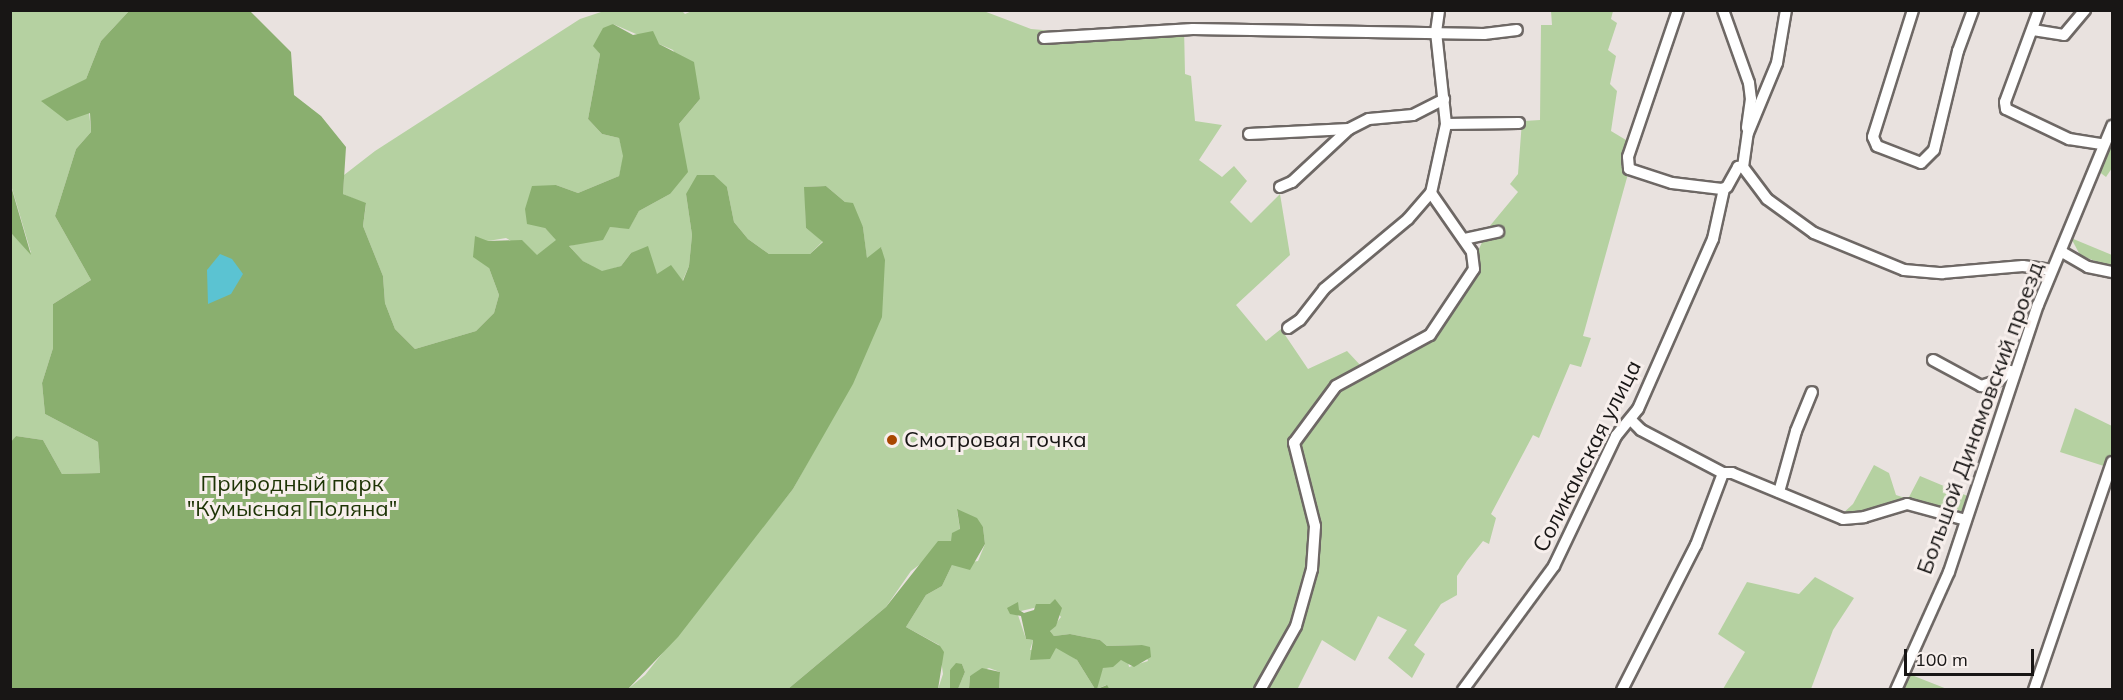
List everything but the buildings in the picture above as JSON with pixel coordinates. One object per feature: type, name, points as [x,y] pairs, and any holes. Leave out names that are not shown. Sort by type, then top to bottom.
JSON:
[{"type":"street","points":[[1288,328],[1300,320],[1324,289],[1408,219],[1431,193],[1446,124],[1436,32],[1439,10]]},
{"type":"street","points":[[1678,10],[1626,166],[1644,177],[1724,189],[1738,167],[1743,167]]},
{"type":"street","points":[[1723,10],[1749,83],[1748,133],[1743,167],[1767,199],[1814,233],[1890,267],[1942,273],[2010,266],[2052,270]]},
{"type":"street","points":[[1748,133],[1777,63],[1786,10]]},
{"type":"street","points":[[1913,10],[1873,137],[1877,146],[1921,163],[1929,158],[1973,10]]},
{"type":"street","points":[[2039,10],[2012,80],[2006,109],[2069,139],[2102,144]]},
{"type":"street","points":[[2033,30],[2064,34],[2085,10]]},
{"type":"street","points":[[1044,38],[1193,29],[1484,34],[1517,30]]},
{"type":"street","points":[[1280,187],[1292,182],[1349,129],[1369,119],[1413,115],[1444,99]]},
{"type":"street","points":[[1446,124],[1519,123]]},
{"type":"street","name":"Большой Динамовский проезд","points":[[1896,690],[1949,572],[2014,372],[2102,144],[2112,126]]},
{"type":"street","points":[[1250,134],[1349,129]]},
{"type":"street","name":"Соликамская улица","points":[[1462,690],[1554,566],[1616,436],[1631,420],[1713,238],[1724,189]]},
{"type":"street","points":[[1260,688],[1296,626],[1312,569],[1314,543],[1311,503],[1294,443],[1336,386],[1430,335],[1474,269],[1472,252],[1431,193]]},
{"type":"street","points":[[1464,239],[1498,232]]},
{"type":"street","points":[[2062,252],[2088,267],[2112,272]]},
{"type":"street","points":[[1933,360],[1981,386],[2000,380],[2009,371],[2014,372]]},
{"type":"street","points":[[1779,492],[1796,431],[1812,392]]},
{"type":"street","points":[[1631,420],[1641,430],[1723,473],[1779,492],[1843,519],[1853,520],[1907,504],[1966,520]]},
{"type":"street","points":[[2034,690],[2112,462]]},
{"type":"street","points":[[1622,690],[1696,545],[1723,473]]},
{"type":"green space","points":[[681,10],[685,14],[694,10],[981,10],[1031,29],[1066,32],[1184,27],[1185,74],[1191,76],[1195,121],[1222,125],[1199,160],[1222,177],[1234,166],[1247,181],[1230,202],[1251,223],[1280,194],[1290,255],[1236,305],[1266,341],[1281,329],[1308,369],[1347,351],[1362,367],[1423,336],[1462,286],[1489,227],[1518,192],[1510,184],[1518,174],[1522,121],[1540,120],[1541,25],[1552,25],[1551,11],[1613,11],[1611,19],[1617,23],[1608,50],[1616,56],[1610,84],[1617,91],[1611,131],[1631,143],[1621,166],[1628,174],[1583,336],[1591,338],[1581,367],[1570,364],[1539,438],[1533,435],[1491,514],[1496,518],[1489,544],[1483,541],[1467,561],[1457,576],[1457,595],[1441,604],[1414,645],[1425,654],[1412,678],[1388,658],[1407,630],[1378,616],[1355,661],[1322,640],[1297,690],[1110,690],[1106,685],[1097,689],[1097,677],[1103,668],[1121,660],[1128,661],[1129,667],[1148,661],[1142,645],[1107,646],[1100,640],[1070,634],[1054,636],[1050,631],[1061,617],[1050,604],[1017,612],[1026,639],[1033,640],[1030,650],[1057,647],[1066,652],[1077,660],[1095,689],[999,689],[1000,672],[989,668],[970,676],[969,689],[958,689],[965,672],[962,664],[950,670],[952,688],[938,689],[943,674],[939,645],[906,627],[926,595],[942,586],[952,565],[978,561],[985,544],[983,527],[957,510],[960,530],[951,541],[911,571],[886,607],[788,689],[628,689],[645,675],[793,489],[819,442],[882,248],[867,259],[863,227],[845,202],[826,186],[805,187],[806,228],[823,241],[810,254],[769,254],[748,239],[734,222],[727,187],[686,194],[692,235],[689,266],[682,282],[657,274],[631,253],[621,266],[602,272],[583,261],[569,246],[585,242],[610,227],[629,228],[639,211],[670,194],[679,124],[700,99],[673,50],[613,24],[594,46],[600,54],[588,119],[602,134],[619,138],[624,156],[619,176],[578,193],[556,185],[545,228],[557,240],[537,256],[506,238],[488,241],[489,268],[499,295],[494,313],[476,331],[415,349],[395,329],[385,303],[383,276],[363,226],[366,204],[343,194],[344,175],[375,151],[580,19],[604,11]]},
{"type":"green space","points":[[11,11],[129,11],[101,41],[86,79],[91,132],[76,149],[55,216],[91,280],[53,304],[53,348],[42,383],[45,414],[98,442],[100,473],[62,474],[43,440],[16,436],[11,443],[11,233],[31,253],[11,185]]},
{"type":"green space","name":"Природный парк \"Кумысная Поляна\"","points":[[129,11],[250,11],[291,52],[294,95],[321,116],[346,147],[343,194],[366,203],[363,226],[383,276],[385,303],[395,329],[415,349],[476,331],[494,313],[499,295],[489,268],[473,257],[475,236],[488,241],[522,240],[537,255],[556,240],[545,228],[527,224],[525,209],[532,186],[556,185],[578,193],[619,176],[623,156],[619,138],[602,134],[588,119],[600,54],[593,46],[603,28],[613,24],[633,35],[653,31],[659,44],[694,62],[700,99],[679,124],[688,172],[670,194],[639,211],[629,229],[610,227],[603,240],[569,246],[583,261],[602,271],[621,266],[631,253],[648,246],[657,274],[671,265],[683,281],[689,266],[692,235],[686,194],[697,175],[714,175],[727,187],[734,222],[748,239],[769,254],[810,254],[823,242],[806,228],[804,187],[826,186],[845,202],[853,203],[863,227],[867,258],[881,247],[885,260],[882,317],[853,384],[793,489],[678,637],[628,689],[11,689],[10,443],[16,436],[43,440],[62,474],[100,473],[98,442],[45,414],[42,383],[53,348],[53,304],[91,280],[55,216],[76,149],[91,132],[90,113],[67,121],[41,101],[86,79],[101,41]]},
{"type":"green space","points":[[2112,132],[2112,168],[2106,177],[2098,171]]},
{"type":"green space","points":[[11,186],[31,255],[11,233]]},
{"type":"green space","points":[[2071,238],[2112,255],[2112,268],[2080,255]]},
{"type":"green space","points":[[2075,408],[2112,426],[2112,454],[2107,467],[2060,452]]},
{"type":"green space","points":[[1874,465],[1889,473],[1896,495],[1908,499],[1920,476],[1970,497],[1966,510],[1962,514],[1920,504],[1840,516],[1853,504]]},
{"type":"green space","points":[[957,509],[977,518],[983,527],[985,544],[970,570],[952,565],[942,586],[926,595],[906,627],[940,646],[944,652],[938,689],[788,689],[886,607],[938,541],[951,541],[952,533],[960,529]]},
{"type":"green space","points":[[1815,577],[1854,598],[1833,630],[1811,689],[1723,689],[1745,652],[1718,634],[1747,582],[1799,594]]},
{"type":"green space","points":[[1055,599],[1062,608],[1056,626],[1050,631],[1054,636],[1070,634],[1100,640],[1107,646],[1142,645],[1150,647],[1151,657],[1134,667],[1121,660],[1113,667],[1103,668],[1097,689],[1107,685],[1110,690],[1095,689],[1077,660],[1056,648],[1050,659],[1030,660],[1033,640],[1026,639],[1021,616],[1010,614],[1007,608],[1018,602],[1019,610],[1024,613],[1034,610],[1036,604],[1050,604]]},
{"type":"green space","points":[[956,663],[962,664],[965,672],[958,689],[950,689],[950,670]]},
{"type":"green space","points":[[982,668],[1000,672],[999,689],[969,689],[970,676]]},
{"type":"green space","points":[[1901,669],[1909,674],[1947,689],[1893,690]]},
{"type":"water","points":[[220,254],[232,259],[243,274],[231,294],[208,304],[207,270]]},
{"type":"place","name":"Смотровая точка","points":[[892,440]]}]
